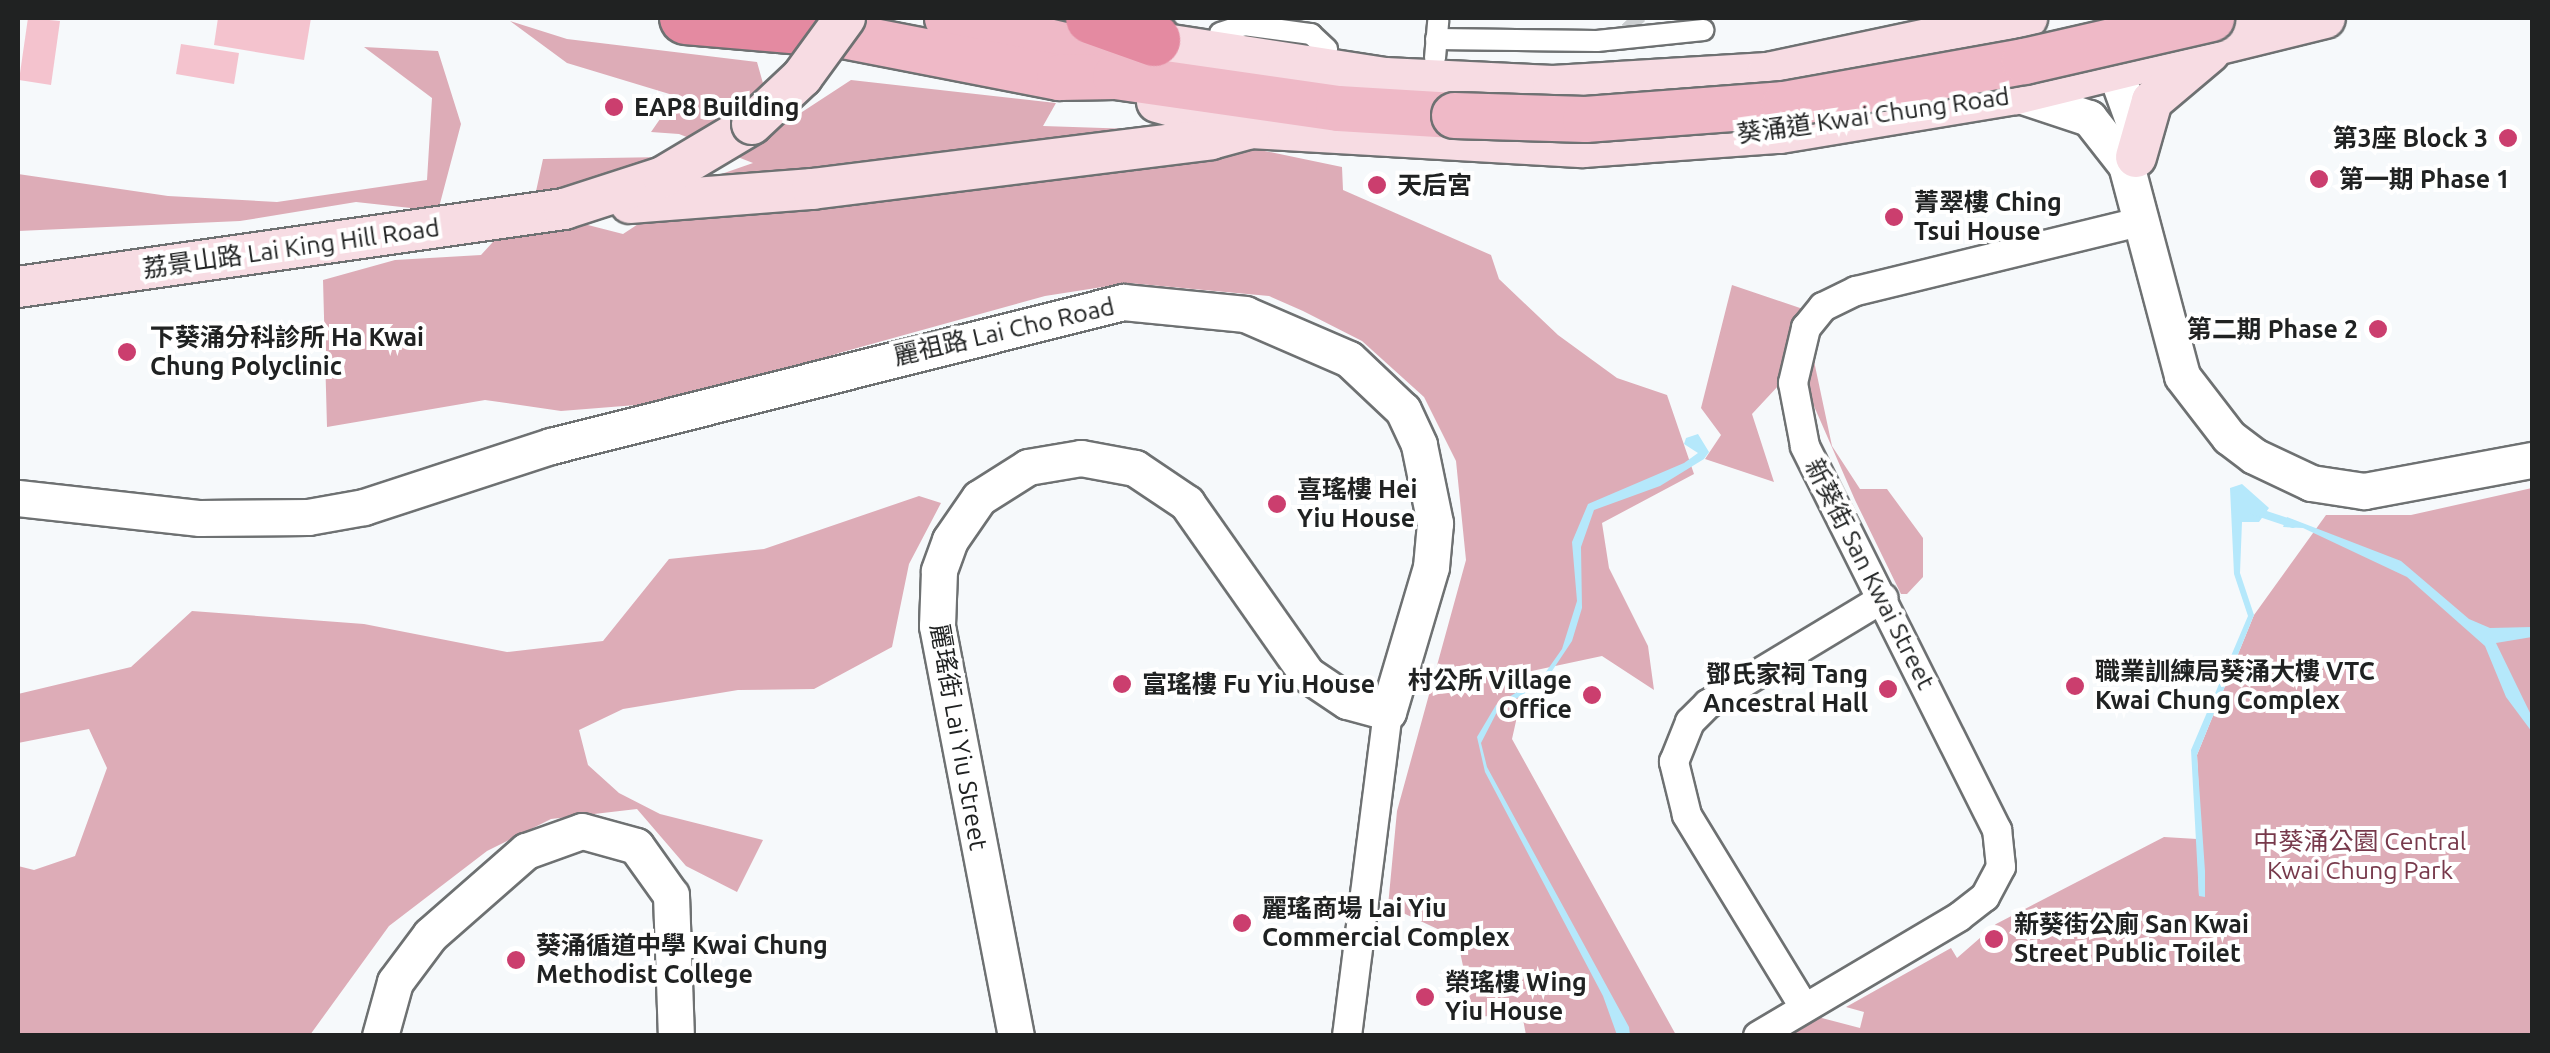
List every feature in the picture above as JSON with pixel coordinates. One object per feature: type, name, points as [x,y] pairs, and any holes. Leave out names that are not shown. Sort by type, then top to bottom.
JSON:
[{"type":"highway","points":[[686,18],[804,21]]},
{"type":"highway","points":[[1092,18],[1154,40]]},
{"type":"main road","name":"葵涌道 Kwai Chung Road","points":[[947,18],[1017,31],[1117,58],[1286,86],[1585,120],[1784,104],[2218,29],[2326,18]]},
{"type":"main road","points":[[1962,35],[2008,18]]},
{"type":"main road","name":"葵涌道 Kwai Chung Road","points":[[1017,31],[1154,40],[1386,78],[1552,86],[1768,72],[1962,35],[2027,18]]},
{"type":"main road","points":[[2092,18],[2114,68]]},
{"type":"main road","name":"葵涌道 Kwai Chung Road","points":[[1060,77],[1115,76],[1338,108],[1656,101],[1782,88],[2131,18]]},
{"type":"main road","name":"葵涌道 Kwai Chung Road","points":[[804,21],[1060,77],[1116,95],[1206,110],[1251,128],[1584,147],[1780,133],[2016,94],[2114,68],[2218,29]]},
{"type":"main road","points":[[564,208],[663,177],[752,124],[802,77],[804,21]]},
{"type":"main road","points":[[2136,157],[2152,102],[2218,29]]},
{"type":"main road","points":[[564,208],[812,189],[1212,140],[1251,128]]},
{"type":"main road","name":"荔景山路 Lai King Hill Road","points":[[18,287],[564,208]]},
{"type":"street","points":[[1220,34],[1244,25],[1311,34],[1326,49]]},
{"type":"street","points":[[1436,39],[1703,30]]},
{"type":"street","points":[[2114,68],[2136,126],[2143,221]]},
{"type":"street","points":[[2016,94],[2089,118],[2126,164],[2182,376],[2230,437],[2264,462],[2311,483],[2364,492],[2532,460]]},
{"type":"street","name":"新葵街 San Kwai Street","points":[[1758,1036],[1959,917],[1986,897],[2002,866],[1996,830],[1884,598],[1805,446],[1795,412],[1796,356],[1806,328],[1823,306],[1856,291],[2143,221]]},
{"type":"street","name":"麗祖路 Lai Cho Road","points":[[18,498],[200,518],[308,517],[364,507],[551,446],[1123,302],[1246,314],[1349,358],[1402,410],[1429,482],[1431,567],[1384,728],[1346,1036]]},
{"type":"street","name":"麗瑤街 Lai Yiu Street","points":[[1016,1036],[936,608],[950,540],[980,498],[1009,476],[1062,459],[1100,459],[1150,474],[1200,517],[1306,674],[1384,728]]},
{"type":"street","points":[[1804,1008],[1687,815],[1674,762],[1690,722],[1708,704],[1884,598]]},
{"type":"street","points":[[380,1036],[395,982],[430,936],[526,851],[582,831],[636,846],[671,895],[676,1036]]},
{"type":"shaded area","points":[[28,18],[60,21],[51,85],[19,80]]},
{"type":"shaded area","points":[[218,18],[311,18],[304,60],[214,45]]},
{"type":"shaded area","points":[[181,44],[239,53],[234,84],[176,74]]},
{"type":"green space","points":[[510,21],[567,39],[757,62],[776,129],[851,80],[1056,103],[1043,126],[1163,130],[1342,167],[1343,190],[1491,255],[1499,279],[1558,335],[1617,378],[1667,395],[1694,474],[1602,523],[1609,568],[1648,646],[1654,690],[1602,656],[1527,672],[1512,739],[1676,1035],[1526,1035],[1522,1014],[1474,1017],[1457,938],[1388,906],[1397,811],[1466,560],[1456,461],[1424,397],[1362,341],[1303,311],[1269,296],[1128,283],[1045,296],[839,353],[699,400],[561,411],[485,400],[327,427],[323,280],[395,260],[481,255],[535,196],[543,159],[666,157],[622,169],[584,224],[623,234],[707,179],[753,163],[679,134],[651,132],[676,96],[567,63]]},
{"type":"green space","points":[[364,47],[438,51],[461,124],[438,211],[356,202],[240,221],[18,231],[18,174],[168,196],[277,202],[427,180],[432,98]]},
{"type":"green space","points":[[1732,285],[1803,309],[1832,446],[1860,489],[1887,489],[1923,538],[1923,577],[1907,594],[1901,594],[1855,500],[1810,397],[1779,385],[1752,414],[1774,482],[1705,459],[1721,435],[1701,408]]},
{"type":"green space","name":"中葵涌公園 Central Kwai Chung Park","points":[[2532,488],[2532,1035],[1783,1036],[1818,1017],[1860,1028],[1864,1012],[1846,1007],[1951,948],[1957,958],[1996,924],[2164,837],[2197,839],[2199,896],[2204,896],[2197,755],[2254,615],[2326,515],[2411,515]]},
{"type":"green space","points":[[919,496],[941,503],[909,564],[892,647],[814,689],[738,690],[623,709],[579,730],[588,765],[619,793],[660,814],[763,840],[737,892],[686,866],[637,809],[551,819],[487,851],[389,926],[310,1035],[18,1036],[18,866],[34,870],[75,856],[107,768],[89,729],[18,743],[18,694],[131,667],[192,611],[364,624],[507,652],[603,641],[669,559],[764,549]]},
{"type":"water","points":[[1698,434],[1709,452],[1704,459],[1660,486],[1594,510],[1581,547],[1582,608],[1572,641],[1546,680],[1498,710],[1481,743],[1487,767],[1629,1027],[1630,1035],[1617,1035],[1603,996],[1485,772],[1477,737],[1496,705],[1543,676],[1562,649],[1577,601],[1572,542],[1588,504],[1684,463],[1698,453],[1684,444],[1686,438]]},
{"type":"water","points":[[2242,484],[2269,508],[2259,522],[2242,522],[2240,573],[2254,615],[2197,755],[2205,897],[2199,896],[2191,750],[2248,616],[2234,574],[2230,488]]},
{"type":"water","points":[[2287,517],[2401,561],[2469,619],[2490,628],[2532,627],[2532,637],[2496,643],[2532,717],[2532,732],[2506,697],[2485,646],[2407,577],[2303,528],[2283,527]]},
{"type":"waterway","points":[[2254,511],[2293,524]]},
{"type":"tunnel","points":[[1629,18],[1638,28]]},
{"type":"place","name":"EAP8 Building","points":[[614,107]]},
{"type":"place","name":"第3座 Block 3","points":[[2508,138]]},
{"type":"place","name":"第一期 Phase 1","points":[[2319,179]]},
{"type":"place","name":"天后宮","points":[[1377,185]]},
{"type":"place","name":"菁翠樓 Ching Tsui House","points":[[1894,217]]},
{"type":"place","name":"第二期 Phase 2","points":[[2378,329]]},
{"type":"place","name":"下葵涌分科診所 Ha Kwai Chung Polyclinic","points":[[127,352]]},
{"type":"place","name":"喜瑤樓 Hei Yiu House","points":[[1277,504]]},
{"type":"place","name":"富瑤樓 Fu Yiu House","points":[[1122,684]]},
{"type":"place","name":"職業訓練局葵涌大樓 VTC Kwai Chung Complex","points":[[2075,686]]},
{"type":"place","name":"鄧氏家祠 Tang Ancestral Hall","points":[[1888,689]]},
{"type":"place","name":"村公所 Village Office","points":[[1592,695]]},
{"type":"place","name":"麗瑤商場 Lai Yiu Commercial Complex","points":[[1242,923]]},
{"type":"place","name":"新葵街公廁 San Kwai Street Public Toilet","points":[[1994,939]]},
{"type":"place","name":"葵涌循道中學 Kwai Chung Methodist College","points":[[516,960]]},
{"type":"place","name":"榮瑤樓 Wing Yiu House","points":[[1425,997]]}]
